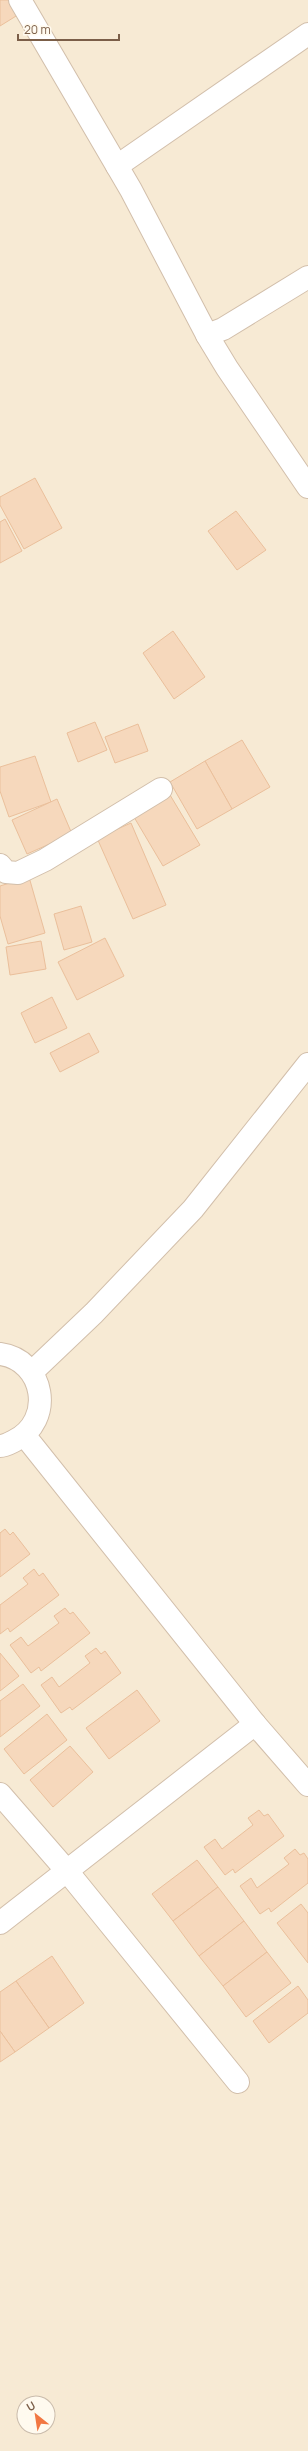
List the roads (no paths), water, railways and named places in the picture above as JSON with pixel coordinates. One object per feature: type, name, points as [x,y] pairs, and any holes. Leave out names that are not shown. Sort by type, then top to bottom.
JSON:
[{"type":"street","points":[[20,0],[117,166],[207,335],[227,368],[308,487]]},
{"type":"street","points":[[117,166],[308,34]]},
{"type":"street","points":[[207,335],[223,329],[308,277]]},
{"type":"street","points":[[0,865],[6,872],[18,873],[45,860],[161,789]]},
{"type":"street","points":[[32,1372],[94,1313],[193,1209],[308,1064]]},
{"type":"street","points":[[0,1354],[13,1358],[24,1364],[32,1372],[41,1394],[41,1405],[38,1416],[25,1436],[1,1447]]},
{"type":"street","points":[[25,1436],[255,1724],[308,1785]]},
{"type":"street","points":[[0,1923],[255,1724]]},
{"type":"street","points":[[0,1794],[68,1871],[238,2082]]}]
